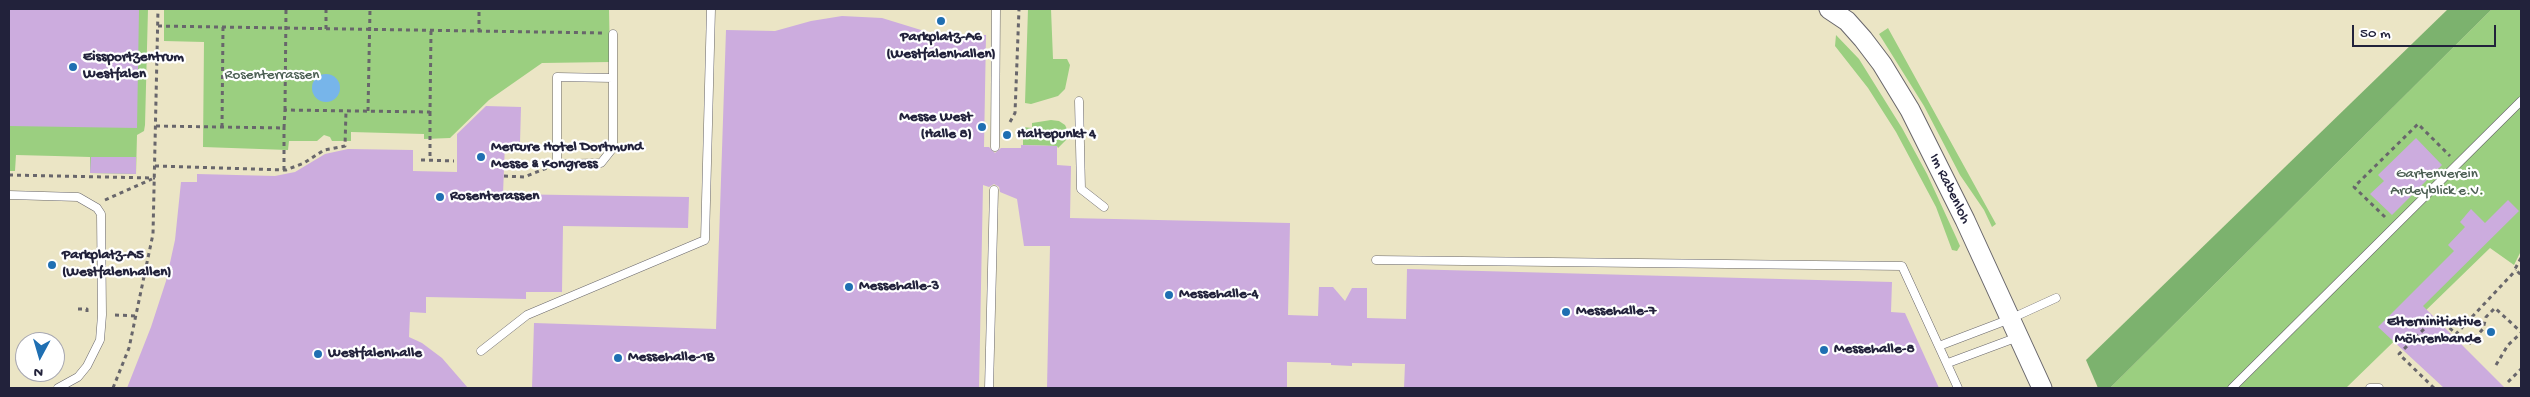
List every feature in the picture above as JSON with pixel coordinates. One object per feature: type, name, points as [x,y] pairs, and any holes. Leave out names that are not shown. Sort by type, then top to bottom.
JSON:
[{"type":"street","name":"Im Rabenloh","points":[[1828,9],[1847,21],[1863,39],[1882,64],[1910,110],[1961,212],[2042,388]]},
{"type":"lane","points":[[481,351],[527,315],[705,240],[711,9]]},
{"type":"lane","points":[[995,148],[996,9]]},
{"type":"lane","points":[[613,34],[613,78],[613,148],[601,163],[557,164],[557,77],[613,78]]},
{"type":"lane","points":[[1079,101],[1081,189],[1104,207]]},
{"type":"lane","points":[[2232,388],[2521,101]]},
{"type":"lane","points":[[990,388],[994,190]]},
{"type":"lane","points":[[9,195],[78,197],[94,205],[101,214],[103,221],[100,340],[87,366],[78,377],[58,388]]},
{"type":"lane","points":[[1376,260],[1902,266],[1958,388]]},
{"type":"lane","points":[[1939,346],[2010,319],[2056,298]]},
{"type":"lane","points":[[1948,363],[2018,337]]},
{"type":"lane","points":[[2370,388],[2379,388]]},
{"type":"path","points":[[113,388],[130,348],[143,292],[153,234],[158,9]]},
{"type":"path","points":[[284,170],[286,9]]},
{"type":"path","points":[[326,9],[326,29]]},
{"type":"path","points":[[368,112],[370,9]]},
{"type":"path","points":[[479,9],[479,32]]},
{"type":"path","points":[[1010,122],[1015,113],[1019,9]]},
{"type":"path","points":[[158,26],[613,34]]},
{"type":"path","points":[[222,127],[223,28]]},
{"type":"path","points":[[430,160],[431,31]]},
{"type":"path","points":[[285,110],[430,112]]},
{"type":"path","points":[[155,166],[284,170],[304,163],[324,150],[345,146],[346,111]]},
{"type":"path","points":[[2394,227],[2354,187],[2418,124],[2458,164]]},
{"type":"path","points":[[156,126],[284,128]]},
{"type":"path","points":[[421,160],[454,161]]},
{"type":"path","points":[[504,176],[524,177],[557,164]]},
{"type":"path","points":[[9,175],[155,178]]},
{"type":"path","points":[[94,205],[155,178]]},
{"type":"path","points":[[2434,388],[2399,354],[2437,316],[2456,334],[2516,270],[2521,258]]},
{"type":"path","points":[[2516,270],[2521,275]]},
{"type":"path","points":[[2469,344],[2483,329],[2486,317],[2495,308],[2521,332],[2508,345],[2496,365]]},
{"type":"path","points":[[2508,382],[2521,369]]},
{"type":"green space","name":"Eissportzentrum Westfalen","points":[[9,9],[148,9],[145,125],[144,131],[137,135],[136,174],[90,173],[90,157],[16,155],[15,171],[9,171]]},
{"type":"green space","name":"Rosenterrassen","points":[[164,9],[609,9],[610,62],[542,63],[489,100],[450,138],[424,139],[424,134],[351,132],[351,141],[332,141],[330,137],[324,135],[317,141],[289,141],[288,150],[203,147],[204,42],[164,41]]},
{"type":"green space","points":[[1028,9],[1051,9],[1053,59],[1067,59],[1070,65],[1065,89],[1058,96],[1031,104],[1025,103]]},
{"type":"green space","points":[[2448,9],[2492,9],[2110,388],[2098,388],[2086,360]]},
{"type":"green space","name":"Gartenverein Ardeyblick e.V.","points":[[2492,9],[2521,9],[2521,251],[2514,265],[2490,248],[2346,388],[2110,388]]},
{"type":"green space","points":[[1888,28],[1996,224],[1992,227],[1984,210],[1960,175],[1924,106],[1879,34]]},
{"type":"green space","points":[[1836,35],[1859,59],[1902,128],[1927,174],[1956,237],[1960,246],[1957,251],[1952,250],[1936,207],[1896,132],[1868,88],[1835,46]]},
{"type":"green space","points":[[1051,120],[1059,121],[1065,125],[1068,131],[1069,137],[1058,148],[1057,146],[1023,145],[1023,127],[1032,128],[1032,123]]},
{"type":"water","points":[[326,74],[336,78],[340,88],[336,98],[326,102],[316,98],[312,88],[316,78]]},
{"type":"building","name":"Eissportzentrum Westfalen","points":[[9,9],[139,9],[137,128],[9,126]]},
{"type":"building","points":[[842,16],[882,18],[934,34],[986,35],[984,147],[989,147],[995,153],[1001,148],[1021,148],[1021,145],[1057,146],[1057,165],[1071,166],[1070,218],[1290,223],[1288,315],[1318,316],[1319,287],[1333,287],[1345,301],[1352,288],[1367,288],[1367,318],[1406,319],[1407,269],[1892,282],[1891,312],[1905,313],[1939,388],[1404,388],[1405,364],[1352,363],[1352,366],[1331,365],[1331,363],[1287,362],[1287,388],[1047,388],[1050,246],[1024,246],[1017,199],[1000,192],[999,187],[994,184],[989,187],[983,185],[979,388],[532,388],[534,323],[716,329],[726,30],[775,31],[811,21]]},
{"type":"building","points":[[486,106],[521,107],[520,143],[505,143],[503,194],[689,197],[688,228],[563,226],[562,292],[526,292],[526,299],[426,297],[426,313],[410,312],[409,337],[422,343],[442,358],[468,388],[127,388],[151,327],[166,281],[175,240],[181,182],[197,182],[197,174],[275,176],[295,172],[325,154],[348,149],[413,150],[413,171],[457,172],[457,134]]},
{"type":"building","points":[[2416,138],[2442,165],[2392,215],[2370,194],[2384,181],[2378,175]]},
{"type":"building","points":[[91,157],[136,157],[136,174],[90,173]]},
{"type":"building","points":[[2508,200],[2519,211],[2423,306],[2505,388],[2444,388],[2378,327],[2454,251],[2448,245],[2465,227],[2460,222],[2471,209],[2485,223]]},
{"type":"place","name":"Parkplatz-A6 (Westfalenhallen)","points":[[941,21]]},
{"type":"place","name":"Eissportzentrum Westfalen","points":[[73,67]]},
{"type":"place","name":"Messe West (Halle 8)","points":[[982,127]]},
{"type":"place","name":"Haltepunkt 4","points":[[1007,135]]},
{"type":"place","name":"Mercure Hotel Dortmund Messe & Kongress","points":[[481,157]]},
{"type":"place","name":"Rosenterassen","points":[[440,197]]},
{"type":"place","name":"Parkplatz-A5 (Westfalenhallen)","points":[[52,265]]},
{"type":"place","name":"Messehalle-3","points":[[849,287]]},
{"type":"place","name":"Messehalle-4","points":[[1169,295]]},
{"type":"place","name":"Messehalle-7","points":[[1566,312]]},
{"type":"place","name":"Elterninitiative Möhrenbande","points":[[2491,332]]},
{"type":"place","name":"Messehalle-8","points":[[1824,350]]},
{"type":"place","name":"Westfalenhalle","points":[[318,354]]},
{"type":"place","name":"Messehalle-1B","points":[[618,358]]}]
